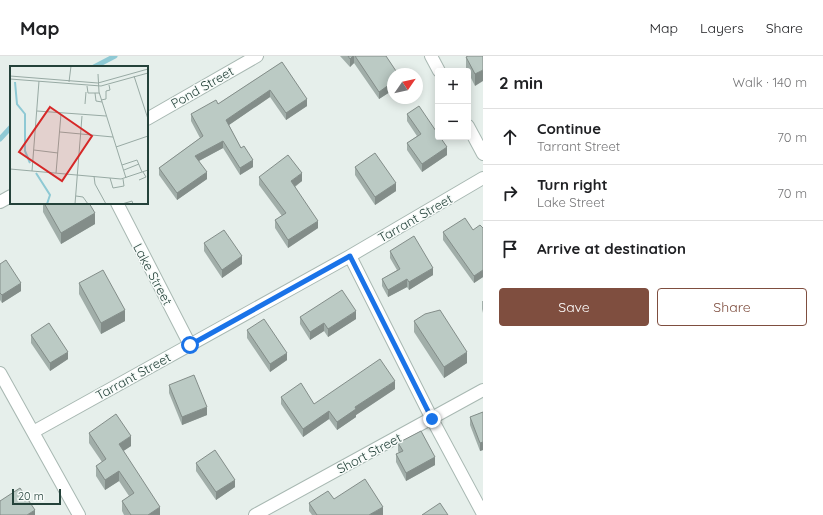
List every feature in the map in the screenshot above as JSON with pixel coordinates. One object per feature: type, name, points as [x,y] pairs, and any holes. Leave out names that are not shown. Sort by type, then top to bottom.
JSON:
[{"type":"street","name":"Pond Street","points":[[148,118],[257,56]]},
{"type":"street","points":[[431,56],[437,68]]},
{"type":"street","points":[[471,132],[483,154]]},
{"type":"street","name":"Tarrant Street","points":[[33,432],[350,256],[483,178]]},
{"type":"street","points":[[0,202],[10,197]]},
{"type":"street","name":"Lake Street","points":[[118,204],[190,345]]},
{"type":"street","points":[[350,256],[432,419],[483,514]]},
{"type":"street","points":[[0,373],[79,515]]},
{"type":"street","name":"Short Street","points":[[255,515],[483,390]]},
{"type":"building","points":[[355,56],[386,56],[394,68],[387,68],[387,86],[379,92]]},
{"type":"building","points":[[483,56],[483,70],[475,74],[466,57]]},
{"type":"building","points":[[282,62],[307,99],[286,113],[270,90],[226,120],[241,148],[244,146],[253,160],[240,168],[223,141],[195,156],[207,172],[177,193],[159,168],[203,136],[191,114],[216,100],[218,104]]},
{"type":"building","points":[[419,106],[435,130],[435,140],[442,140],[447,147],[422,164],[407,143],[421,134],[407,114]]},
{"type":"building","points":[[375,153],[396,183],[375,197],[355,167]]},
{"type":"building","points":[[288,155],[302,173],[291,181],[318,221],[288,240],[275,220],[286,213],[259,177]]},
{"type":"building","points":[[45,204],[90,204],[95,213],[61,233]]},
{"type":"building","points":[[465,218],[473,230],[480,225],[483,228],[483,270],[474,276],[443,232]]},
{"type":"building","points":[[224,230],[242,256],[222,270],[204,243]]},
{"type":"building","points":[[414,236],[433,268],[409,282],[407,279],[388,290],[382,279],[400,269],[390,251]]},
{"type":"building","points":[[6,260],[21,283],[2,295],[0,293],[0,264]]},
{"type":"building","points":[[103,270],[125,310],[101,323],[79,283]]},
{"type":"building","points":[[342,290],[356,311],[328,329],[324,323],[310,332],[300,317]]},
{"type":"building","points":[[440,310],[467,352],[444,367],[414,321],[425,314]]},
{"type":"building","points":[[264,319],[287,353],[270,364],[247,330]]},
{"type":"building","points":[[49,323],[68,352],[50,363],[31,335]]},
{"type":"building","points":[[380,359],[395,381],[355,407],[356,409],[337,422],[329,411],[303,429],[281,397],[301,383],[314,404]]},
{"type":"building","points":[[194,375],[207,407],[182,417],[169,385]]},
{"type":"building","points":[[483,412],[483,442],[480,443],[470,417]]},
{"type":"building","points":[[116,414],[131,436],[119,444],[160,507],[148,515],[131,515],[122,501],[134,493],[119,471],[105,480],[96,466],[106,459],[89,433]]},
{"type":"building","points":[[421,431],[435,457],[406,473],[396,454],[403,451],[398,443]]},
{"type":"building","points":[[215,450],[235,480],[216,492],[196,463]]},
{"type":"building","points":[[365,479],[383,507],[369,515],[317,515],[309,503],[328,491],[334,499]]},
{"type":"building","points":[[20,488],[35,510],[27,515],[0,515],[0,501]]},
{"type":"building","points":[[440,503],[448,515],[422,515]]},
{"type":"waterway","points":[[96,66],[115,56]]},
{"type":"waterway","points":[[0,139],[10,128]]},
{"type":"route","points":[[190,345],[350,256],[432,419]]}]
